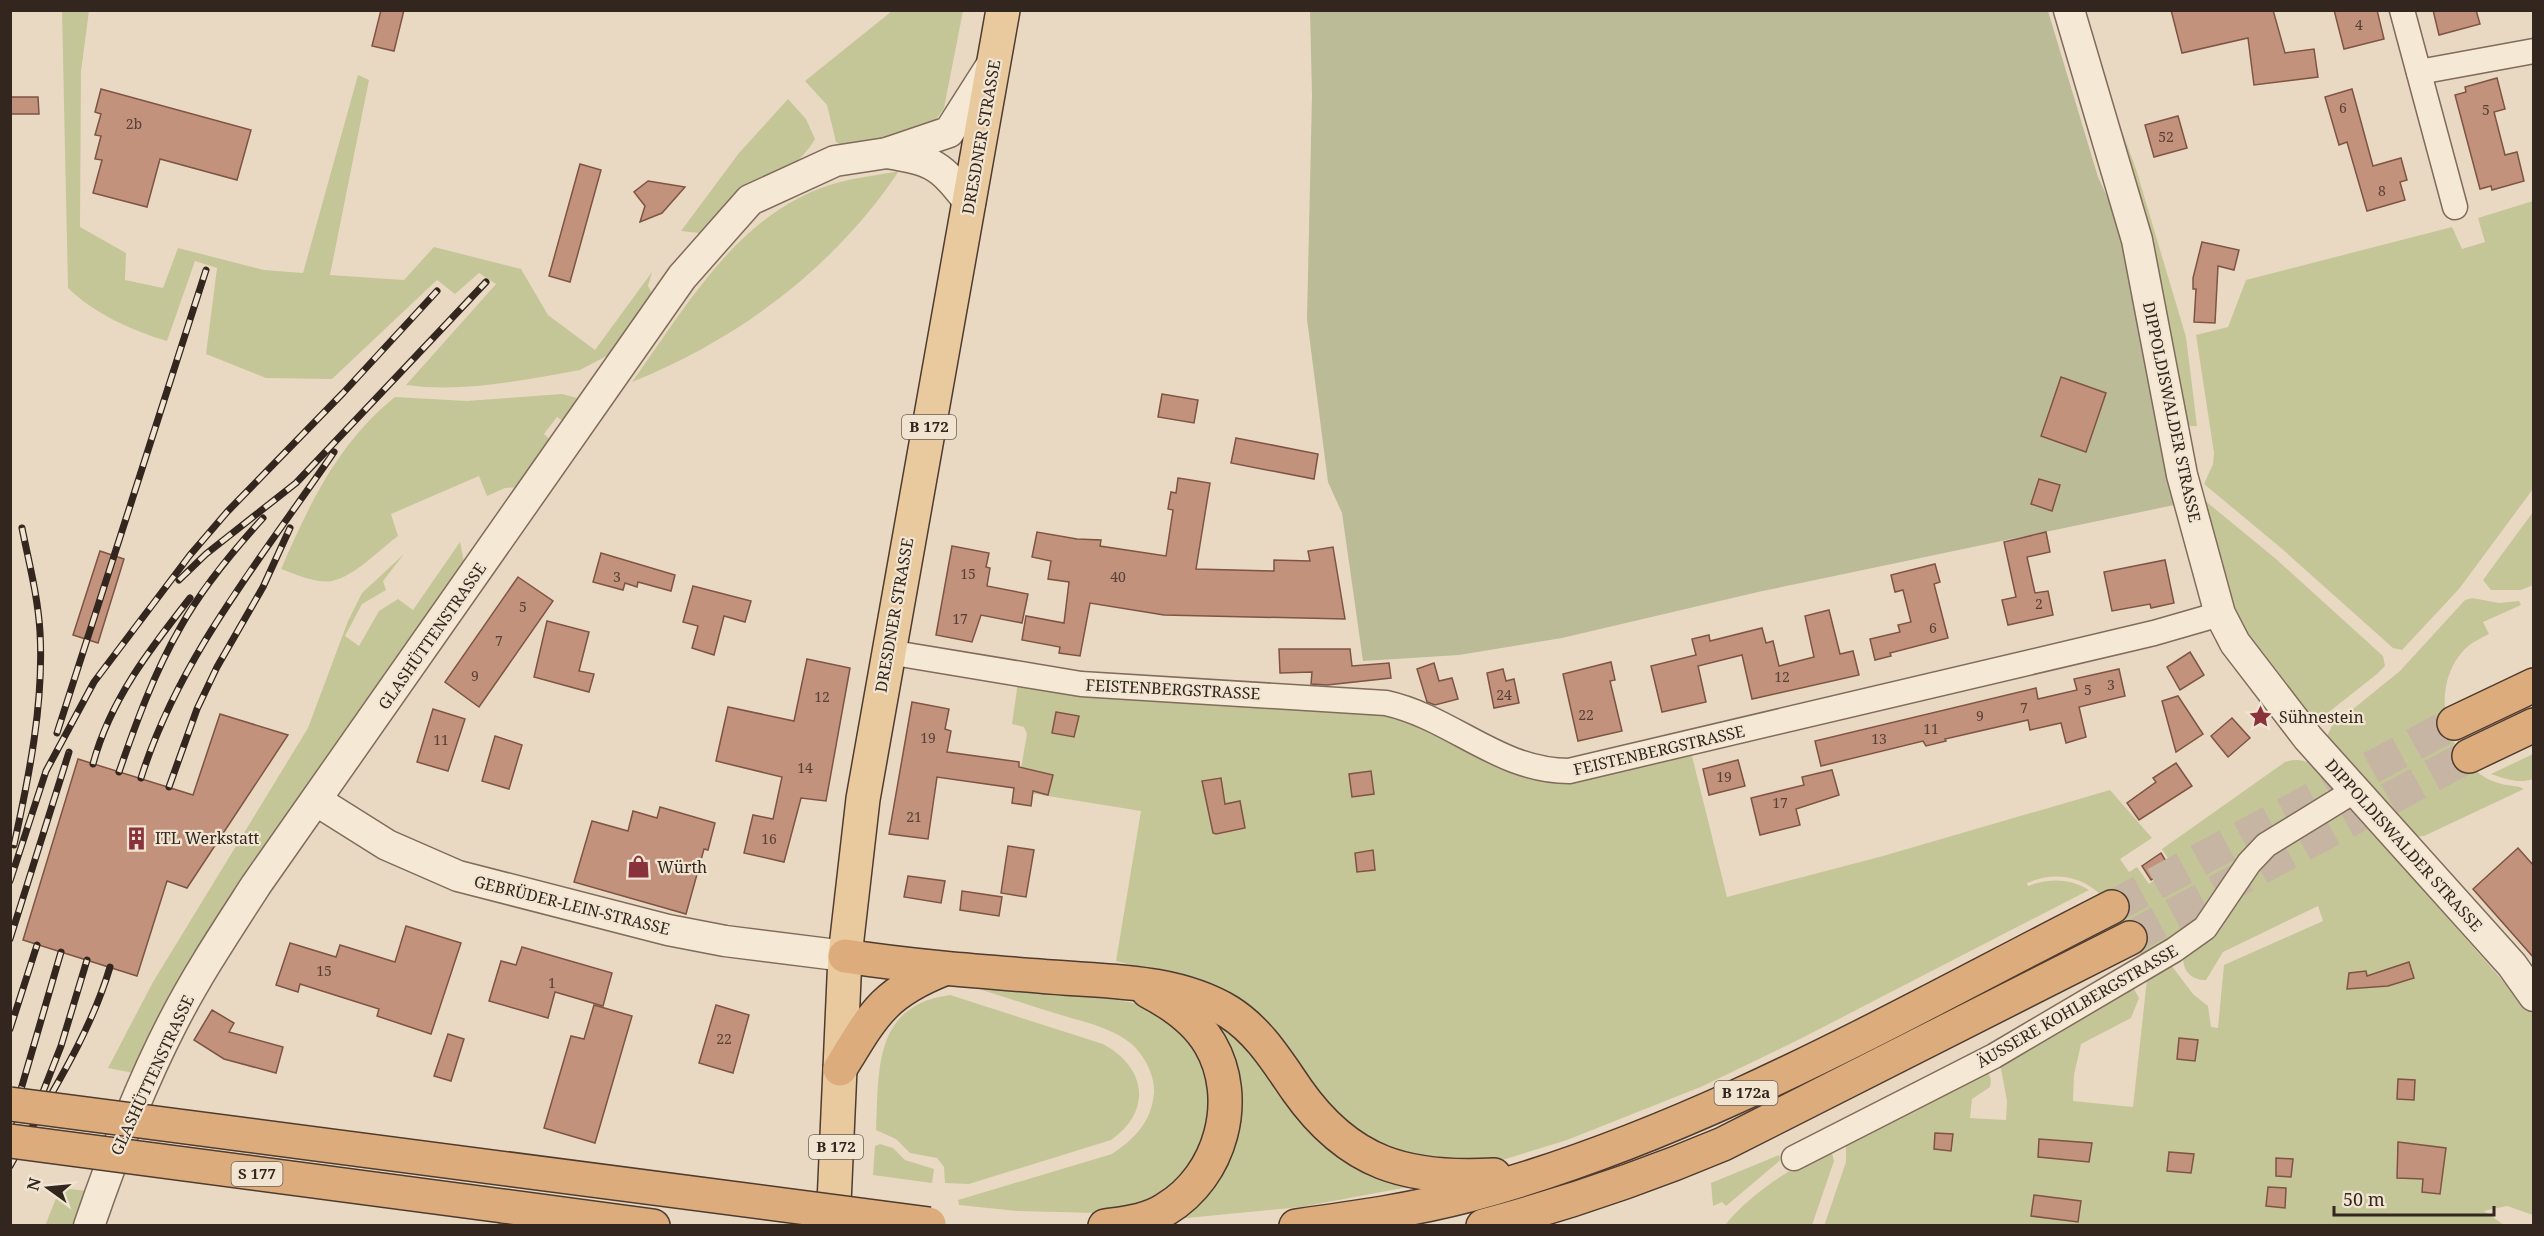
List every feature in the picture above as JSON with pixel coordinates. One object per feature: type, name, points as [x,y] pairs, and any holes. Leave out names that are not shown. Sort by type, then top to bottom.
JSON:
[{"type":"highway","points":[[2454,723],[2534,685]]},
{"type":"highway","points":[[2469,756],[2534,725]]},
{"type":"highway","name":"B 172a","points":[[1296,1226],[1401,1211],[1469,1195],[1567,1165],[1717,1107],[1811,1062],[2112,907]]},
{"type":"highway","name":"B 172a","points":[[1483,1226],[1533,1218],[1724,1144],[2130,938]]},
{"type":"highway","points":[[845,956],[944,969],[1126,983],[1190,993],[1229,1013],[1257,1035],[1303,1098],[1339,1137],[1360,1152],[1385,1164],[1436,1176],[1493,1175],[1567,1165]]},
{"type":"highway","points":[[840,1068],[884,1004],[912,981],[944,969]]},
{"type":"highway","points":[[1104,1226],[1144,1219],[1167,1209],[1187,1192],[1213,1158],[1224,1121],[1224,1080],[1210,1044],[1200,1029],[1164,1000],[1149,991],[1126,983]]},
{"type":"highway","name":"S 177","points":[[10,1104],[934,1225]]},
{"type":"highway","name":"S 177","points":[[10,1141],[653,1226]]},
{"type":"main road","name":"DRESDNER STRASSE","points":[[833,1226],[845,956],[862,799],[1003,10]]},
{"type":"street","name":"DIPPOLDISWALDER STRASSE","points":[[2068,10],[2137,240],[2181,475],[2220,615],[2235,643],[2308,738],[2512,965],[2534,996]]},
{"type":"street","points":[[2402,10],[2455,207]]},
{"type":"street","points":[[2419,72],[2534,51]]},
{"type":"street","name":"GLASHÜTTENSTRASSE","points":[[89,1226],[127,1122],[173,1022],[256,885],[682,277],[750,200],[835,161],[887,153],[949,132],[994,61]]},
{"type":"street","name":"GLASHÜTTENSTRASSE","points":[[887,153],[922,159],[939,166],[970,203]]},
{"type":"street","name":"FEISTENBERGSTRASSE","points":[[888,652],[1072,683],[1386,703],[1434,719],[1526,767],[1545,771],[1569,771],[2154,633],[2220,615]]},
{"type":"street","name":"ÄUSSERE KOHLBERGSTRASSE","points":[[1794,1158],[1994,1056],[2174,950],[2205,928],[2249,863],[2266,845],[2354,791]]},
{"type":"street","name":"GEBRÜDER-LEIN-STRASSE","points":[[316,801],[387,845],[458,876],[668,930],[725,941],[845,956]]},
{"type":"green space","points":[[62,11],[89,11],[81,71],[80,227],[126,253],[125,280],[163,288],[178,248],[264,270],[303,273],[358,75],[369,80],[330,275],[404,280],[434,247],[521,269],[548,315],[595,350],[652,272],[648,286],[653,295],[616,351],[580,370],[471,386],[406,385],[496,284],[479,273],[455,294],[437,280],[332,379],[266,378],[206,354],[217,268],[195,261],[167,341],[114,320],[89,305],[68,288]]},
{"type":"green space","points":[[892,11],[963,11],[944,108],[934,122],[936,130],[844,146],[836,142],[827,105],[805,81]]},
{"type":"green space","points":[[1310,11],[2048,11],[2098,177],[2123,231],[2179,504],[1758,592],[1562,638],[1459,655],[1363,661],[1342,513],[1328,482],[1307,319],[1312,95]]},
{"type":"green space","points":[[788,99],[806,119],[815,139],[807,150],[777,176],[731,204],[699,233],[681,231],[739,153]]},
{"type":"green space","points":[[2112,104],[2136,169],[2186,337],[2197,426],[2190,426],[2183,419]]},
{"type":"green space","points":[[899,171],[845,239],[781,297],[747,322],[710,344],[632,382],[696,291],[720,262],[745,236],[774,213],[805,195],[840,182]]},
{"type":"green space","points":[[2533,201],[2533,489],[2459,589],[2402,650],[2393,648],[2281,548],[2204,484],[2213,464],[2214,453],[2196,335],[2228,327],[2246,280],[2452,227],[2462,249],[2485,242],[2478,218]]},
{"type":"green space","points":[[562,394],[581,399],[566,423],[557,417],[544,434],[552,441],[521,487],[505,488],[487,496],[479,476],[391,514],[398,536],[358,568],[341,578],[326,582],[281,569],[328,475],[357,434],[395,397],[467,401]]},
{"type":"green space","points":[[2203,499],[2276,559],[2383,656],[2385,666],[2377,674],[2320,719],[2307,719],[2238,627]]},
{"type":"green space","points":[[2533,512],[2533,585],[2521,590],[2491,590],[2483,580]]},
{"type":"green space","points":[[460,542],[464,562],[133,1073],[108,1068],[153,982],[308,728],[348,621],[362,593],[404,554],[383,581],[386,590],[362,604],[345,636],[359,646],[379,611],[398,599],[413,610]]},
{"type":"green space","points":[[2472,598],[2499,603],[2519,601],[2521,605],[2483,622],[2489,634],[2465,649],[2455,662],[2448,677],[2445,693],[2448,727],[2463,757],[2477,772],[2494,782],[2524,789],[2424,836],[2415,837],[2328,745],[2327,736],[2332,726],[2400,671],[2465,600]]},
{"type":"green space","points":[[1018,682],[1389,711],[1525,776],[1543,780],[1691,752],[1727,897],[1883,856],[2110,790],[2152,838],[2120,859],[2129,872],[2137,867],[2149,884],[2173,867],[2162,849],[2285,762],[2302,761],[2316,767],[2325,779],[2327,787],[2326,796],[2200,917],[2197,915],[2165,945],[2143,960],[2113,908],[2085,883],[2068,878],[2049,877],[2027,883],[2028,886],[2059,880],[2074,883],[2089,890],[1798,1040],[1703,1086],[1567,1140],[1486,1165],[1379,1151],[1188,980],[1116,961],[1141,811],[1017,791],[1027,734],[1024,727],[1012,724]]},
{"type":"green space","points":[[2533,754],[2533,779],[2517,781],[2491,774]]},
{"type":"green space","points":[[2345,808],[2354,812],[2533,1015],[2533,1215],[2507,1206],[2484,1211],[2504,1225],[1824,1226],[1846,1162],[1846,1143],[1987,1068],[1991,1080],[1990,1087],[1972,1099],[1970,1118],[2006,1120],[2007,1101],[2001,1069],[2004,1058],[2133,987],[2139,998],[2131,1018],[2081,1044],[2074,1075],[2073,1101],[2133,1107],[2147,979],[2171,965],[2193,994],[2208,1006],[2211,1027],[2218,1028],[2224,965],[2323,921],[2318,906],[2223,952],[2206,980],[2196,979],[2189,974],[2183,957],[2268,854]]},
{"type":"green space","points":[[973,987],[1105,998],[1134,1003],[1154,1010],[1201,1049],[1215,1104],[1201,1159],[1157,1201],[1097,1213],[1017,1211],[959,1205],[958,1200],[1112,1154],[1135,1136],[1140,1129],[1149,1113],[1154,1093],[1150,1071],[1143,1058],[1129,1042],[1113,1032]]},
{"type":"green space","points":[[950,995],[1103,1044],[1128,1065],[1136,1077],[1139,1090],[1134,1116],[1111,1140],[969,1184],[945,1183],[944,1167],[937,1158],[910,1153],[896,1139],[876,1130],[880,1064],[885,1044],[894,1026],[906,1012],[925,1001]]},
{"type":"green space","points":[[1209,1013],[1414,1186],[1301,1207],[1177,1219],[1215,1178]]},
{"type":"green space","points":[[880,1144],[893,1148],[905,1160],[934,1169],[932,1183],[873,1175],[875,1146]]},
{"type":"green space","points":[[1831,1149],[1834,1161],[1812,1225],[1724,1226],[1747,1202],[1773,1182]]},
{"type":"green space","points":[[1779,1155],[1780,1160],[1777,1163],[1726,1206],[1722,1202],[1713,1206],[1711,1183]]},
{"type":"green space","points":[[60,1188],[88,1191],[76,1225],[45,1226]]},
{"type":"building","points":[[381,10],[404,10],[394,51],[372,46]]},
{"type":"building","points":[[2171,10],[2273,10],[2285,53],[2314,49],[2318,77],[2254,85],[2248,38],[2182,53]]},
{"type":"building","points":[[2334,10],[2377,10],[2384,39],[2344,49]]},
{"type":"building","points":[[2433,10],[2476,10],[2480,24],[2439,35]]},
{"type":"building","points":[[2497,78],[2505,109],[2494,112],[2505,155],[2517,152],[2524,181],[2492,190],[2491,186],[2480,189],[2455,95],[2466,92],[2465,87]]},
{"type":"building","points":[[101,89],[251,130],[237,180],[160,159],[147,207],[93,193],[102,160],[95,159],[101,136],[95,135],[101,114],[95,112]]},
{"type":"building","points":[[2352,89],[2373,166],[2401,158],[2407,180],[2400,182],[2405,200],[2367,211],[2347,142],[2339,145],[2325,97]]},
{"type":"building","points":[[10,97],[38,97],[39,114],[10,114]]},
{"type":"building","points":[[2178,116],[2187,148],[2154,157],[2145,125]]},
{"type":"building","points":[[580,164],[601,170],[570,282],[549,276]]},
{"type":"building","points":[[648,181],[685,187],[662,213],[640,222],[645,206],[634,192]]},
{"type":"building","points":[[2202,242],[2239,250],[2234,270],[2218,266],[2215,323],[2194,322],[2196,289],[2193,289],[2193,278]]},
{"type":"building","points":[[2061,377],[2106,393],[2086,452],[2041,436]]},
{"type":"building","points":[[1162,394],[1198,400],[1194,423],[1158,417]]},
{"type":"building","points":[[1236,438],[1318,454],[1314,479],[1231,463]]},
{"type":"building","points":[[1178,478],[1210,483],[1196,569],[1274,571],[1274,560],[1310,561],[1308,551],[1333,547],[1345,619],[1164,615],[1090,603],[1080,656],[1059,653],[1060,647],[1022,640],[1026,616],[1064,623],[1069,582],[1048,579],[1051,561],[1032,557],[1037,532],[1077,539],[1101,540],[1100,546],[1166,556],[1173,510],[1168,509],[1171,492],[1176,493]]},
{"type":"building","points":[[2039,479],[2060,485],[2052,511],[2031,504]]},
{"type":"building","points":[[2046,532],[2050,552],[2027,557],[2035,593],[2048,591],[2053,615],[2008,625],[2002,600],[2016,597],[2004,542]]},
{"type":"building","points":[[952,546],[989,553],[986,567],[990,568],[987,586],[1028,594],[1022,623],[981,615],[972,642],[936,635]]},
{"type":"building","points":[[100,551],[124,559],[98,643],[73,635]]},
{"type":"building","points":[[601,553],[675,575],[671,591],[638,582],[637,587],[625,583],[623,590],[593,582]]},
{"type":"building","points":[[2165,560],[2174,603],[2151,608],[2150,604],[2112,611],[2104,572]]},
{"type":"building","points":[[1935,564],[1940,582],[1934,584],[1948,638],[1890,653],[1891,656],[1875,660],[1870,639],[1900,632],[1898,625],[1911,622],[1903,590],[1895,592],[1891,575]]},
{"type":"building","points":[[518,577],[553,601],[479,707],[445,682]]},
{"type":"building","points":[[693,586],[751,601],[745,622],[724,616],[714,655],[692,648],[698,626],[683,622]]},
{"type":"building","points":[[1829,610],[1840,654],[1853,651],[1859,675],[1752,699],[1742,655],[1698,666],[1706,702],[1662,712],[1651,666],[1696,655],[1692,639],[1709,635],[1710,641],[1762,628],[1766,643],[1773,641],[1779,666],[1814,657],[1805,616]]},
{"type":"building","points":[[547,621],[589,632],[579,671],[594,674],[589,692],[534,677]]},
{"type":"building","points":[[1279,649],[1350,649],[1352,666],[1389,663],[1391,678],[1327,685],[1311,684],[1312,672],[1280,673]]},
{"type":"building","points":[[2190,652],[2204,675],[2180,690],[2167,667]]},
{"type":"building","points":[[807,659],[850,668],[826,801],[801,798],[784,862],[744,853],[753,815],[773,819],[782,777],[716,761],[728,707],[794,721]]},
{"type":"building","points":[[1611,662],[1615,680],[1610,681],[1622,731],[1578,741],[1563,674]]},
{"type":"building","points":[[1434,663],[1439,681],[1452,678],[1458,699],[1435,705],[1427,702],[1417,669]]},
{"type":"building","points":[[1503,669],[1506,681],[1514,679],[1519,703],[1494,708],[1487,673]]},
{"type":"building","points":[[2119,669],[2125,696],[2079,707],[2086,737],[2066,743],[2061,723],[2030,730],[2028,720],[1945,739],[1946,741],[1926,746],[1923,741],[1821,766],[1815,741],[2036,688],[2038,699],[2077,690],[2074,679]]},
{"type":"building","points":[[2178,696],[2203,734],[2176,752],[2162,701]]},
{"type":"building","points":[[912,702],[949,709],[945,729],[951,731],[947,752],[1019,762],[1019,767],[1053,775],[1048,795],[1033,791],[1031,806],[1012,803],[1014,788],[937,777],[928,839],[889,834]]},
{"type":"building","points":[[433,709],[465,719],[448,771],[417,762]]},
{"type":"building","points":[[1056,712],[1079,716],[1074,737],[1052,733]]},
{"type":"building","name":"ITL Werkstatt","points":[[220,714],[288,735],[187,888],[167,881],[137,976],[23,940],[78,759],[193,795]]},
{"type":"building","points":[[2232,718],[2250,738],[2228,757],[2211,736]]},
{"type":"building","points":[[495,736],[522,745],[509,789],[482,781]]},
{"type":"building","points":[[1738,760],[1745,786],[1709,795],[1703,769]]},
{"type":"building","points":[[2176,763],[2192,786],[2139,820],[2127,803],[2156,782],[2153,778]]},
{"type":"building","points":[[1832,770],[1839,795],[1796,809],[1800,825],[1760,835],[1751,798],[1804,785],[1802,777]]},
{"type":"building","points":[[1371,771],[1374,794],[1352,797],[1349,774]]},
{"type":"building","points":[[1221,778],[1225,804],[1240,801],[1245,828],[1216,834],[1213,833],[1202,781]]},
{"type":"building","name":"Würth","points":[[660,807],[715,823],[708,850],[704,849],[686,914],[574,882],[592,821],[628,831],[633,811],[657,818]]},
{"type":"building","points":[[1008,846],[1034,850],[1026,897],[1001,893]]},
{"type":"building","points":[[2518,848],[2534,866],[2534,958],[2473,889]]},
{"type":"building","points":[[1373,850],[1375,870],[1357,872],[1355,853]]},
{"type":"building","points":[[2161,853],[2170,868],[2151,880],[2142,866]]},
{"type":"building","points":[[908,876],[945,881],[941,903],[904,897]]},
{"type":"building","points":[[962,891],[1002,897],[999,916],[960,910]]},
{"type":"building","points":[[406,926],[461,943],[431,1034],[377,1016],[379,1009],[300,984],[298,992],[276,985],[290,943],[336,957],[340,945],[395,962]]},
{"type":"building","points":[[522,947],[612,973],[603,1006],[555,992],[548,1018],[489,1001],[501,961],[516,965]]},
{"type":"building","points":[[2409,962],[2414,978],[2388,986],[2347,989],[2349,973],[2366,971],[2367,976]]},
{"type":"building","points":[[594,1005],[632,1016],[595,1143],[544,1128],[571,1036],[584,1039]]},
{"type":"building","points":[[716,1005],[749,1015],[733,1073],[699,1063]]},
{"type":"building","points":[[212,1010],[234,1023],[229,1032],[283,1047],[276,1073],[224,1059],[194,1040]]},
{"type":"building","points":[[448,1034],[464,1039],[451,1081],[434,1076]]},
{"type":"building","points":[[2179,1038],[2198,1040],[2195,1061],[2177,1059]]},
{"type":"building","points":[[2398,1079],[2415,1080],[2414,1100],[2397,1099]]},
{"type":"building","points":[[1935,1133],[1953,1134],[1951,1151],[1934,1149]]},
{"type":"building","points":[[2039,1139],[2092,1143],[2089,1162],[2038,1157]]},
{"type":"building","points":[[2398,1142],[2446,1148],[2440,1194],[2422,1192],[2423,1179],[2397,1178]]},
{"type":"building","points":[[2169,1152],[2194,1154],[2191,1173],[2167,1171]]},
{"type":"building","points":[[2276,1158],[2293,1159],[2291,1177],[2276,1176]]},
{"type":"building","points":[[2268,1187],[2286,1188],[2285,1208],[2266,1206]]},
{"type":"building","points":[[2034,1195],[2081,1201],[2078,1222],[2031,1216]]},
{"type":"tunnel","points":[[2112,907],[2454,723]]},
{"type":"tunnel","points":[[2130,938],[2469,756]]},
{"type":"railway","points":[[57,733],[206,270]]},
{"type":"railway","points":[[179,580],[206,554],[296,483],[486,282]]},
{"type":"railway","points":[[10,881],[46,771],[94,682],[190,555],[227,512],[343,393],[437,291]]},
{"type":"railway","points":[[141,778],[157,734],[200,649],[252,569],[334,452]]},
{"type":"railway","points":[[119,772],[154,680],[180,628],[218,570],[263,518]]},
{"type":"railway","points":[[14,845],[34,739],[41,659],[37,606],[22,528]]},
{"type":"railway","points":[[169,787],[197,709],[217,667],[263,587],[290,528]]},
{"type":"railway","points":[[93,764],[110,718],[133,676],[160,636],[190,598]]},
{"type":"railway","points":[[10,939],[69,752]]},
{"type":"railway","points":[[10,1029],[37,945]]},
{"type":"railway","points":[[10,1127],[61,952]]},
{"type":"railway","points":[[41,1097],[61,1046],[87,960]]},
{"type":"railway","points":[[10,1166],[79,1044],[110,967]]},
{"type":"place","name":"Sühnestein","points":[[2261,717]]},
{"type":"place","name":"ITL Werkstatt","points":[[137,838]]},
{"type":"place","name":"Würth","points":[[639,867]]}]
